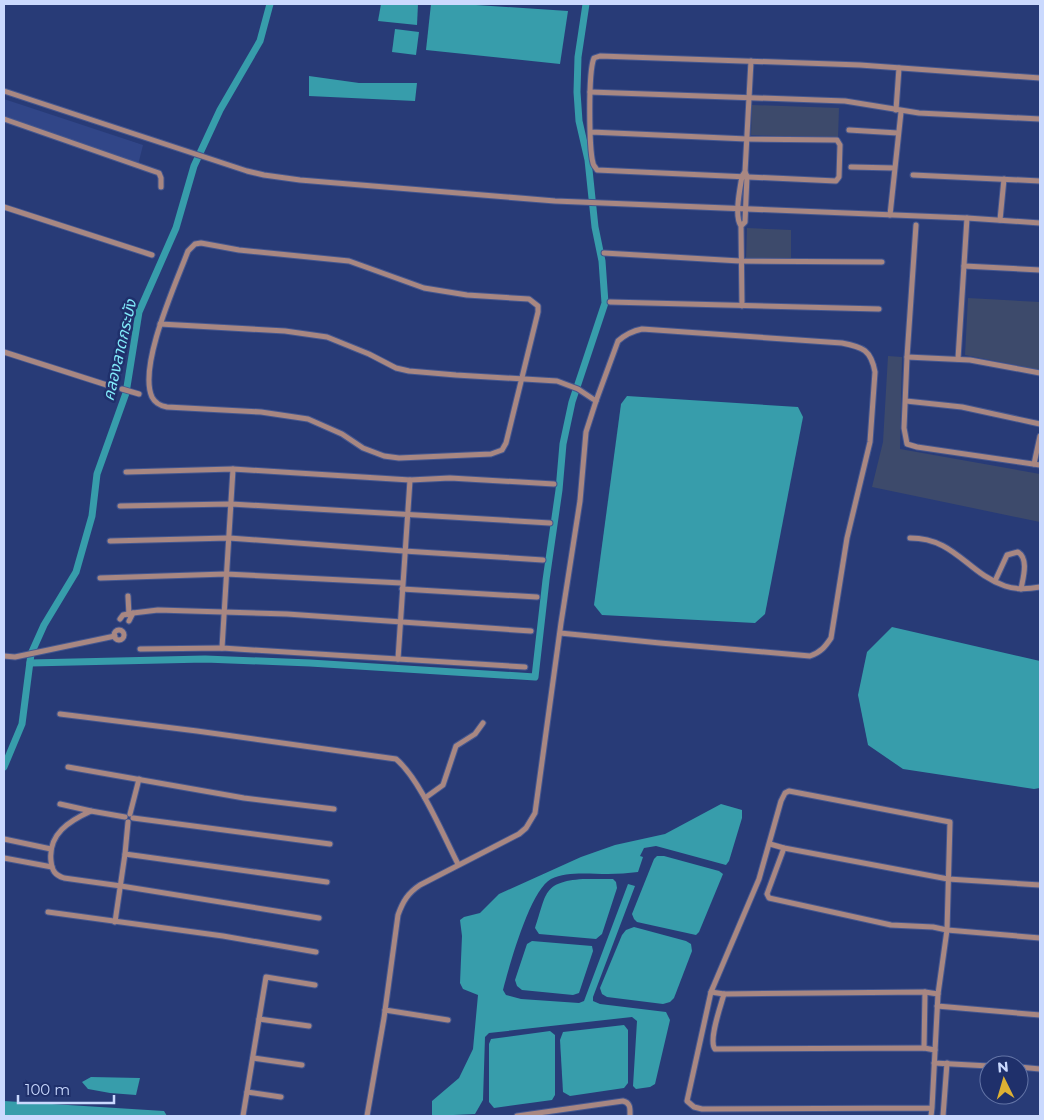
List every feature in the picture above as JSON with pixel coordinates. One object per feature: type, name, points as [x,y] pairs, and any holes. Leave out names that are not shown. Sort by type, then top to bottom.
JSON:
[{"type":"street","points":[[591,132],[747,139],[837,140],[840,145],[839,177],[836,181],[744,175],[597,170],[593,164],[591,132],[590,92],[592,62],[594,58],[600,56],[752,61],[860,65],[1040,78]]},
{"type":"street","points":[[742,306],[741,226],[738,222],[738,209],[744,175],[752,61]]},
{"type":"street","points":[[890,215],[898,133],[899,68]]},
{"type":"street","points":[[4,91],[264,175],[300,180],[555,201],[967,218],[1040,223]]},
{"type":"street","points":[[590,92],[846,102],[898,111],[1040,118]]},
{"type":"street","points":[[4,120],[160,173],[161,187]]},
{"type":"street","points":[[849,130],[898,133]]},
{"type":"street","points":[[851,167],[894,168]]},
{"type":"street","points":[[741,226],[745,222],[746,209],[744,175]]},
{"type":"street","points":[[913,175],[1040,181]]},
{"type":"street","points":[[1000,220],[1004,179]]},
{"type":"street","points":[[4,207],[152,255]]},
{"type":"street","points":[[958,359],[967,218]]},
{"type":"street","points":[[916,225],[907,357],[905,437],[907,444],[1040,465]]},
{"type":"street","points":[[195,244],[350,261],[424,288],[467,295],[523,298],[533,301],[538,306],[538,312],[522,379],[506,443],[502,450],[491,454],[399,458],[384,456],[363,448],[342,434],[308,419],[261,412],[167,408],[160,405],[152,396],[150,382],[155,340],[160,324],[188,251],[195,244]]},
{"type":"street","points":[[604,253],[740,261],[882,262]]},
{"type":"street","points":[[964,266],[1040,270]]},
{"type":"street","points":[[610,302],[879,309]]},
{"type":"street","points":[[160,324],[285,331],[327,337],[369,354],[396,368],[409,371],[551,380],[578,389],[596,400]]},
{"type":"street","points":[[367,1116],[385,1010],[398,915],[402,902],[407,894],[420,885],[519,834],[526,828],[535,813],[560,633],[580,501],[586,432],[618,341],[633,331],[642,329],[842,343],[863,348],[873,362],[875,372],[870,442],[847,538],[831,638],[826,647],[810,656],[660,644],[560,633]]},
{"type":"street","points":[[4,352],[110,386]]},
{"type":"street","points":[[907,357],[958,359],[1040,374]]},
{"type":"street","points":[[122,389],[139,394]]},
{"type":"street","points":[[906,401],[962,407],[1040,424]]},
{"type":"street","points":[[1034,464],[1040,436]]},
{"type":"street","points":[[222,648],[234,470]]},
{"type":"street","points":[[126,472],[234,470],[410,480],[450,478],[554,484]]},
{"type":"street","points":[[398,659],[410,480]]},
{"type":"street","points":[[120,506],[231,504],[550,523]]},
{"type":"street","points":[[110,541],[229,538],[404,552],[543,560]]},
{"type":"street","points":[[910,538],[924,538],[940,543],[995,582],[1021,589],[1040,587]]},
{"type":"street","points":[[995,582],[1007,554],[1018,552],[1024,560],[1021,589]]},
{"type":"street","points":[[100,578],[226,574],[402,583]]},
{"type":"street","points":[[402,589],[537,597]]},
{"type":"street","points":[[4,656],[15,657],[114,636],[120,640],[124,637],[123,632],[129,618],[128,596]]},
{"type":"street","points":[[114,636],[123,615],[129,618],[158,610],[286,614],[531,631]]},
{"type":"street","points":[[117,630],[123,632]]},
{"type":"street","points":[[140,649],[222,648],[525,667]]},
{"type":"street","points":[[60,714],[396,759],[402,764],[425,798],[458,864]]},
{"type":"street","points":[[425,798],[444,786],[456,746],[475,734],[482,723]]},
{"type":"street","points":[[68,767],[244,798],[334,809]]},
{"type":"street","points":[[116,922],[126,854],[129,817],[139,779]]},
{"type":"street","points":[[932,1108],[702,1109],[689,1104],[687,1096],[711,992],[759,879],[783,796],[789,791],[950,822],[947,930],[937,1006],[932,1116]]},
{"type":"street","points":[[60,804],[129,817],[330,844]]},
{"type":"street","points":[[92,811],[60,830],[50,849],[55,874],[64,878],[320,918]]},
{"type":"street","points":[[5,840],[50,849]]},
{"type":"street","points":[[770,844],[948,879],[1040,884]]},
{"type":"street","points":[[784,848],[767,894],[769,898],[891,925],[933,927],[947,930],[1040,938]]},
{"type":"street","points":[[126,854],[327,882]]},
{"type":"street","points":[[4,858],[52,866]]},
{"type":"street","points":[[48,912],[223,936],[316,952]]},
{"type":"street","points":[[243,1116],[266,977],[315,985]]},
{"type":"street","points":[[711,992],[724,994],[925,992],[938,994]]},
{"type":"street","points":[[924,1048],[925,992]]},
{"type":"street","points":[[724,994],[712,1044],[715,1049],[924,1048],[935,1050]]},
{"type":"street","points":[[937,1006],[1040,1015]]},
{"type":"street","points":[[385,1010],[448,1020]]},
{"type":"street","points":[[259,1019],[309,1026]]},
{"type":"street","points":[[253,1058],[302,1065]]},
{"type":"street","points":[[934,1063],[979,1065]]},
{"type":"street","points":[[943,1116],[947,1063]]},
{"type":"street","points":[[247,1092],[281,1096]]},
{"type":"street","points":[[517,1116],[623,1101],[628,1102],[630,1116]]},
{"type":"shaded area","points":[[381,4],[418,4],[417,25],[378,21]]},
{"type":"shaded area","points":[[431,4],[461,4],[568,11],[560,64],[426,50]]},
{"type":"shaded area","points":[[395,29],[419,32],[416,55],[392,52]]},
{"type":"shaded area","points":[[309,76],[359,83],[417,83],[415,101],[309,96]]},
{"type":"shaded area","points":[[4,99],[143,145],[138,165],[4,119]]},
{"type":"shaded area","points":[[752,105],[839,108],[838,138],[751,135]]},
{"type":"shaded area","points":[[747,228],[791,230],[791,262],[746,260]]},
{"type":"shaded area","points":[[968,298],[1040,302],[1040,370],[965,355]]},
{"type":"shaded area","points":[[888,356],[902,357],[900,449],[1040,474],[1040,522],[872,487],[883,442]]},
{"type":"shaded area","points":[[627,396],[798,407],[803,417],[765,614],[755,623],[602,615],[594,605],[621,404]]},
{"type":"shaded area","points":[[892,627],[1040,661],[1040,788],[1034,789],[903,769],[868,745],[858,695],[867,652]]},
{"type":"shaded area","points":[[721,804],[742,810],[742,818],[729,861],[726,865],[656,846],[644,848],[640,856],[643,857],[638,872],[571,874],[551,879],[543,886],[528,913],[515,948],[503,990],[506,995],[521,999],[579,1003],[584,1001],[628,884],[635,886],[593,1001],[600,1004],[666,1012],[670,1020],[655,1084],[650,1087],[636,1089],[633,1086],[637,1021],[632,1017],[489,1033],[485,1037],[483,1100],[475,1114],[432,1116],[432,1101],[459,1078],[473,1049],[478,995],[463,989],[460,983],[462,936],[460,920],[464,917],[480,913],[499,894],[581,857],[615,845],[665,834]]},
{"type":"shaded area","points":[[657,856],[664,856],[719,871],[723,874],[699,932],[696,935],[637,922],[634,919],[632,914],[654,859]]},
{"type":"shaded area","points":[[583,879],[613,879],[616,882],[617,888],[602,934],[596,939],[539,934],[535,928],[548,892],[560,883]]},
{"type":"shaded area","points":[[634,927],[691,944],[692,951],[674,998],[670,1002],[663,1004],[607,997],[602,994],[600,988],[622,935],[626,930]]},
{"type":"shaded area","points":[[532,941],[592,946],[593,951],[579,993],[573,995],[522,990],[517,986],[515,980],[527,944]]},
{"type":"shaded area","points":[[624,1025],[628,1030],[628,1083],[624,1088],[570,1096],[563,1092],[560,1040],[563,1032]]},
{"type":"shaded area","points":[[550,1031],[555,1035],[555,1095],[552,1100],[494,1108],[489,1102],[489,1044],[491,1039]]},
{"type":"shaded area","points":[[91,1077],[140,1078],[136,1095],[88,1089],[82,1082]]},
{"type":"shaded area","points":[[4,1101],[164,1111],[167,1116],[4,1116]]},
{"type":"waterway","name":"คลองลาดกระบัง","points":[[4,767],[22,724],[31,654],[44,625],[76,572],[92,516],[97,474],[126,393],[139,312],[176,228],[194,166],[220,110],[260,41],[270,4]]},
{"type":"waterway","points":[[30,663],[205,659],[310,663],[535,677],[559,490],[563,444],[572,402],[605,303],[602,261],[595,227],[588,160],[579,121],[577,92],[578,57],[586,4]]}]
